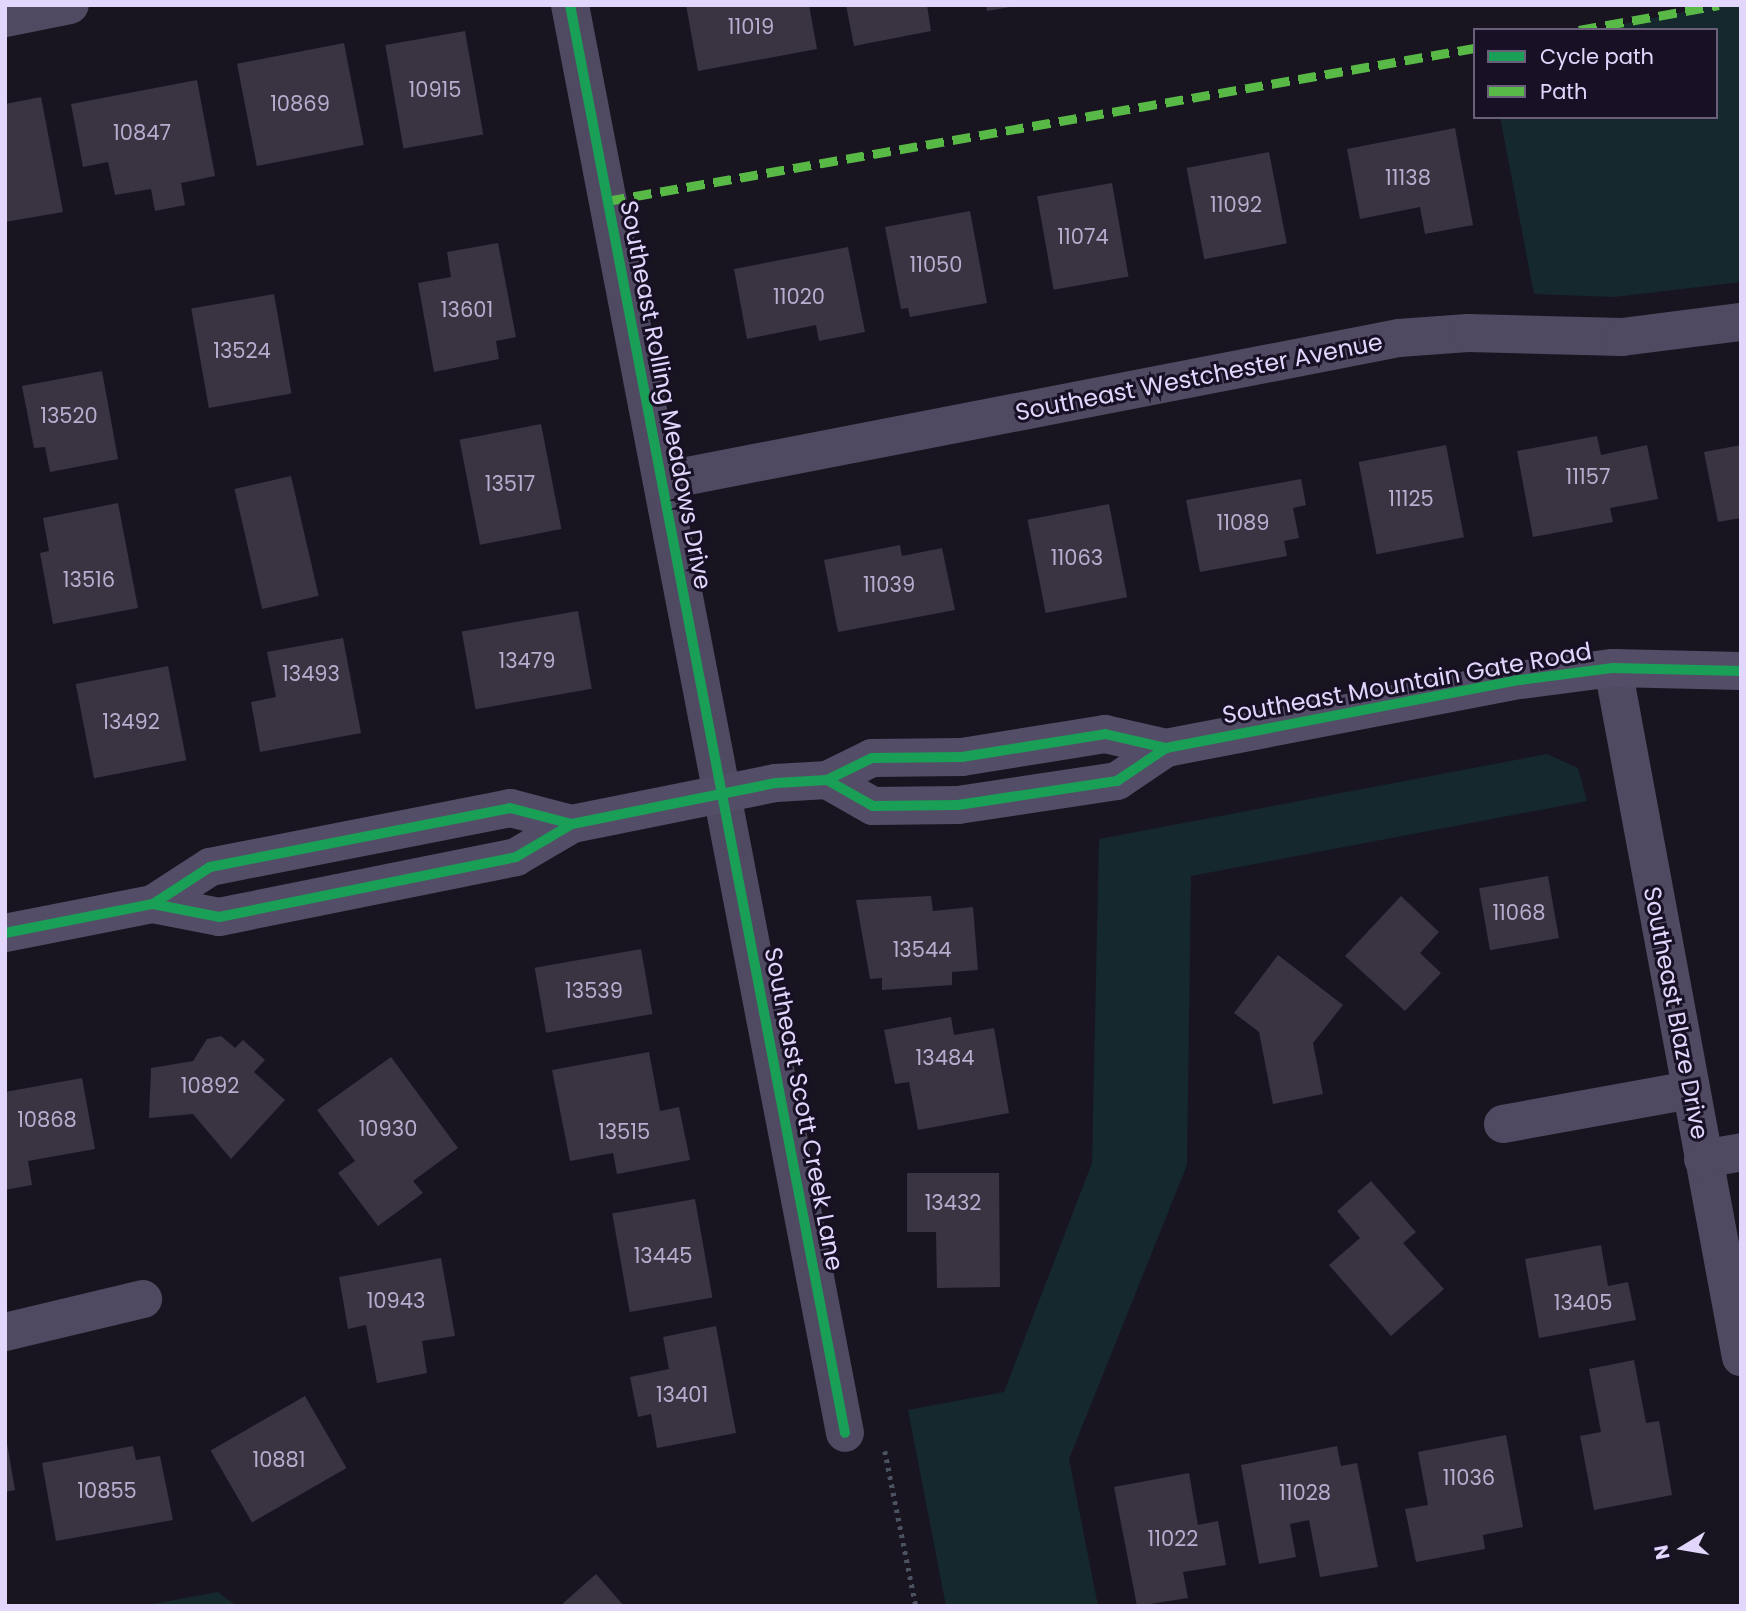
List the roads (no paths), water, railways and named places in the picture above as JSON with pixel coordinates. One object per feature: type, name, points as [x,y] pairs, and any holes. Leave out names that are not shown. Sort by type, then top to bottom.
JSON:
[{"type":"street","points":[[5,18],[71,5]]},
{"type":"street","name":"Southeast Rolling Meadows Drive","points":[[570,5],[722,793]]},
{"type":"street","name":"Southeast Westchester Avenue","points":[[662,481],[1399,338],[1468,333],[1622,337],[1741,322]]},
{"type":"street","name":"Southeast Mountain Gate Road","points":[[6,928],[153,904],[219,917],[516,857],[572,824],[722,793],[827,780],[873,806],[958,805],[1117,781],[1166,748],[1613,668],[1741,671]]},
{"type":"street","name":"Southeast Blaze Drive","points":[[1613,668],[1741,1357]]},
{"type":"street","name":"Southeast Scott Creek Lane","points":[[722,793],[845,1433]]},
{"type":"street","name":"Southeast Mountain Gate Road","points":[[153,904],[210,867],[510,808],[572,824]]},
{"type":"street","points":[[1503,1124],[1690,1090]]},
{"type":"street","points":[[1703,1159],[1741,1152]]},
{"type":"street","points":[[5,1332],[143,1299]]}]
